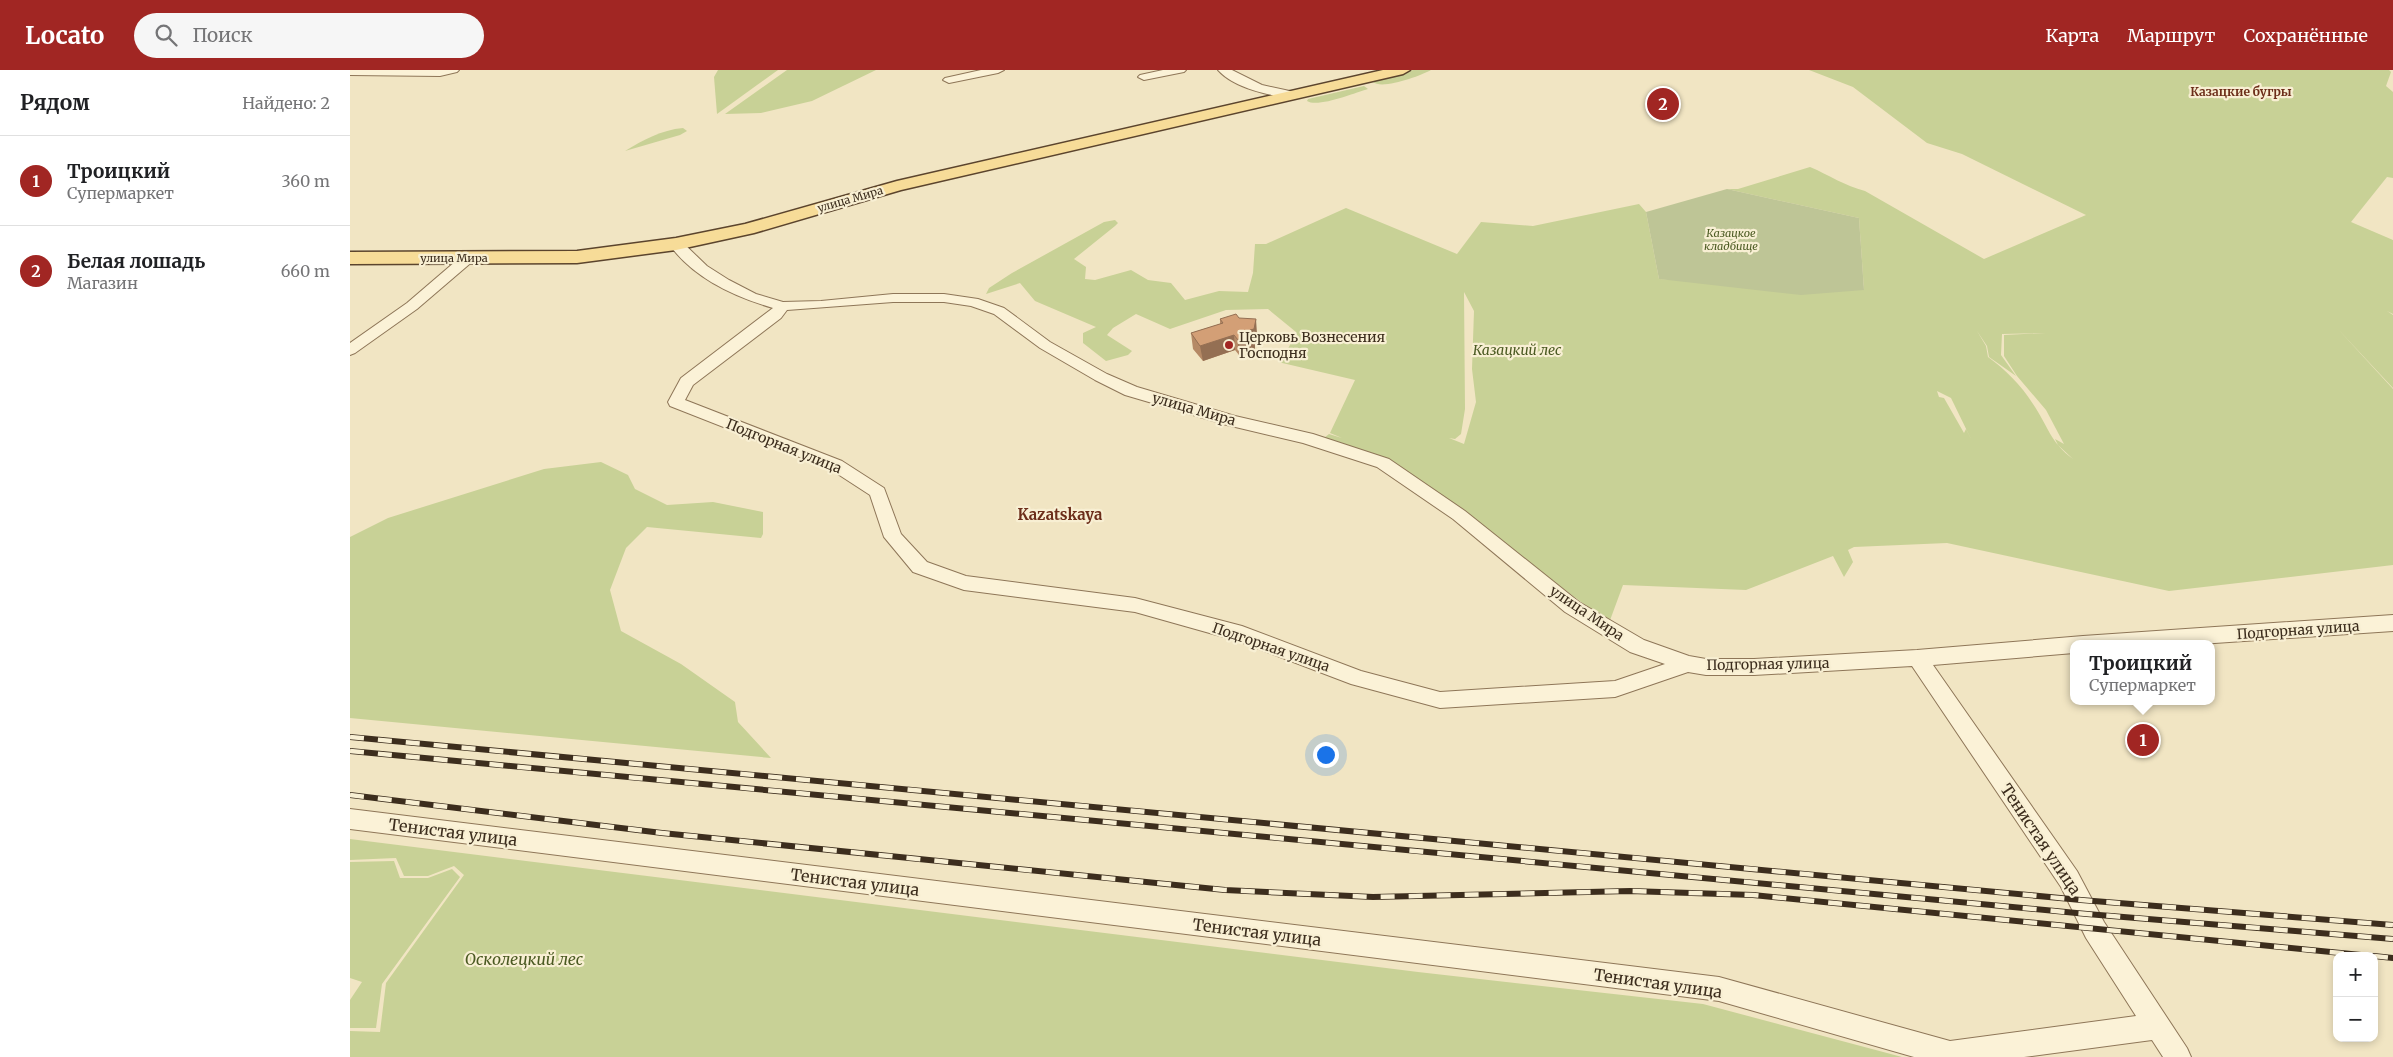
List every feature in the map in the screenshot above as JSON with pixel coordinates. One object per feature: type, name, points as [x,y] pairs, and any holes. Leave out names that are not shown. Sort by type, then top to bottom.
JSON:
[{"type":"main road","name":"улица Мира","points":[[350,258],[577,256],[676,244],[748,229],[897,186],[1404,70]]},
{"type":"street","points":[[354,71],[440,73],[453,70]]},
{"type":"street","points":[[949,80],[998,70]]},
{"type":"street","points":[[1144,77],[1180,70]]},
{"type":"street","points":[[1224,70],[1241,81],[1273,94],[1295,95]]},
{"type":"street","name":"улица Мира","points":[[676,244],[702,269],[724,283],[750,297],[782,306],[821,305],[893,298],[944,298],[972,302],[999,311],[1045,345],[1101,377],[1131,391],[1234,421],[1307,438],[1383,463],[1459,515],[1572,607],[1637,646],[1688,664]]},
{"type":"street","points":[[350,350],[412,306],[468,258]]},
{"type":"street","name":"Подгорная улица","points":[[782,306],[776,315],[687,382],[676,402],[836,465],[878,492],[893,537],[920,567],[964,583],[1135,605],[1242,634],[1358,678],[1440,700],[1616,689],[1688,664],[1706,667],[1754,667],[1917,658],[2070,644]]},
{"type":"street","name":"Подгорная улица","points":[[2142,640],[2393,623]]},
{"type":"street","name":"Тенистая улица","points":[[1917,658],[2077,876],[2081,900],[2095,930],[2178,1057]]},
{"type":"street","name":"Тенистая улица","points":[[350,819],[1719,989],[1950,1054],[2156,1026]]},
{"type":"green space","points":[[718,70],[778,70],[717,114],[714,77]]},
{"type":"green space","points":[[787,70],[876,70],[812,101],[761,113],[725,114]]},
{"type":"green space","points":[[1413,70],[1431,70],[1410,79],[1392,83],[1378,84],[1373,82],[1377,79]]},
{"type":"green space","name":"Казацкий лес","points":[[1809,70],[2389,70],[2391,72],[2386,86],[2393,92],[2393,178],[2387,177],[2351,222],[2393,240],[2393,314],[2387,311],[2393,315],[2393,388],[2337,328],[2393,389],[2393,565],[2169,591],[1947,543],[1854,547],[1848,550],[1853,562],[1844,577],[1833,556],[1746,590],[1623,585],[1609,623],[1440,496],[1324,438],[1329,434],[1342,438],[1330,433],[1355,380],[1278,362],[1288,349],[1296,332],[1268,309],[1226,310],[1170,329],[1136,314],[1113,328],[1107,335],[1132,351],[1128,355],[1106,361],[1083,343],[1083,333],[1096,327],[1035,301],[1020,283],[986,294],[989,288],[1012,273],[1104,222],[1115,220],[1118,223],[1115,226],[1074,259],[1086,267],[1085,279],[1095,280],[1131,270],[1148,280],[1171,283],[1185,300],[1219,291],[1248,292],[1253,273],[1255,244],[1266,244],[1346,208],[1457,254],[1481,222],[1533,226],[1639,204],[1646,212],[1659,279],[1864,290],[1859,218],[1727,189],[1738,189],[1810,167],[1865,191],[1984,259],[2086,215],[1962,154],[1927,143],[1853,87]],"holes":[[[1464,292],[1474,311],[1472,369],[1476,402],[1464,444],[1449,438],[1455,439],[1461,434],[1465,409]],[[1977,331],[1987,346],[1989,357],[2016,376],[2001,355],[2002,334],[2046,333],[2004,335],[2004,356],[2017,376],[2046,410],[2064,444],[2055,439],[2058,445],[2023,390],[2007,372],[1988,357],[1986,346]],[[1937,391],[1951,398],[1971,439],[1966,429],[1964,433],[1944,398],[1939,397]]]},
{"type":"green space","points":[[1364,86],[1368,89],[1336,99],[1319,103],[1307,101],[1308,99]]},
{"type":"green space","points":[[683,128],[687,131],[680,135],[625,151],[645,139],[660,133]]},
{"type":"green space","name":"Казацкое кладбище","points":[[1727,189],[1859,218],[1864,290],[1801,295],[1659,279],[1646,212]]},
{"type":"green space","points":[[601,462],[628,475],[635,489],[667,505],[713,502],[763,512],[763,534],[761,538],[647,527],[626,548],[610,590],[621,631],[681,664],[735,702],[738,722],[771,758],[350,718],[350,537],[388,518],[544,469]]},
{"type":"green space","name":"Осколецкий лес","points":[[350,839],[1418,972],[1703,1004],[1902,1057],[350,1057],[350,1031],[380,1032],[386,983],[464,875],[454,866],[428,876],[404,876],[396,858],[350,860]]},
{"type":"green space","points":[[394,861],[400,878],[428,878],[452,869],[460,877],[382,984],[376,1028],[350,1028],[350,1000],[362,982],[350,978],[350,862]]},
{"type":"building","points":[[1236,314],[1239,318],[1256,319],[1254,329],[1250,330],[1254,334],[1238,340],[1234,335],[1200,346],[1191,333],[1223,323],[1220,319]]},
{"type":"railway","points":[[350,737],[2081,900],[2393,925]]},
{"type":"railway","points":[[350,751],[2087,914],[2393,939]]},
{"type":"railway","points":[[350,795],[662,833],[1225,890],[1373,897],[1630,891],[1753,895],[2333,952]]},
{"type":"railway","points":[[2378,956],[2393,958]]},
{"type":"place","name":"Белая лошадь","points":[[1663,104]]},
{"type":"place","name":"Церковь Вознесения Господня","points":[[1229,345]]},
{"type":"place","name":"Троицкий","points":[[2143,740]]},
{"type":"district","name":"Казацкие бугры","points":[[2241,92]]},
{"type":"district","name":"Kazatskaya","points":[[1060,515]]}]
